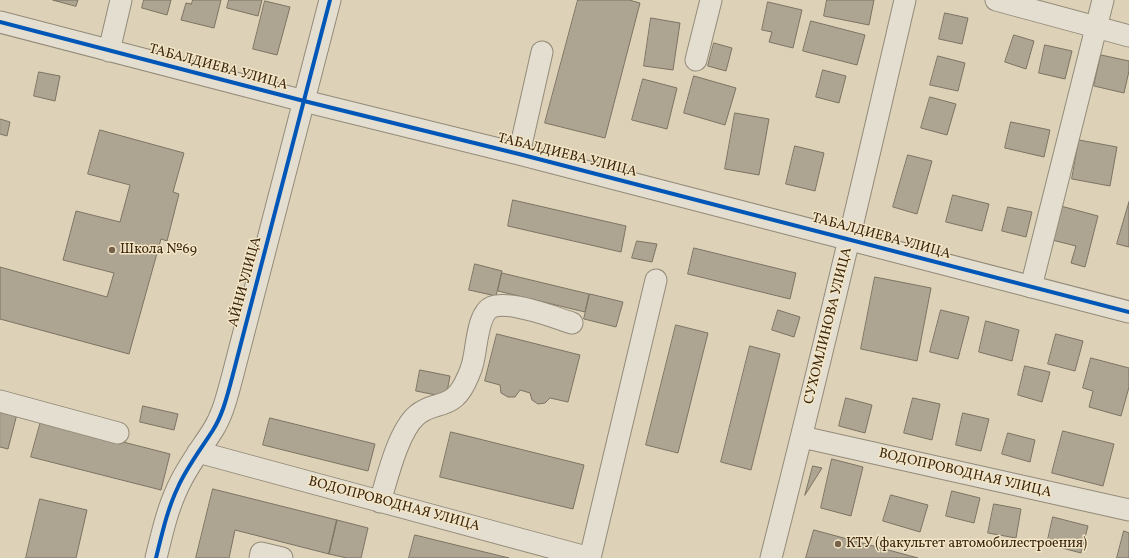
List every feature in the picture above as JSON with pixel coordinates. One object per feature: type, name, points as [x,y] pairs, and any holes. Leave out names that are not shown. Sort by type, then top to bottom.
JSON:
[{"type":"street","points":[[109,51],[121,0]]},
{"type":"street","name":"АЙНИ УЛИЦА","points":[[156,558],[171,504],[178,486],[198,452],[214,429],[225,401],[330,0]]},
{"type":"street","points":[[696,60],[711,0]]},
{"type":"street","name":"СУХОМЛИНОВА УЛИЦА","points":[[771,558],[802,437],[905,0]]},
{"type":"street","points":[[996,0],[1129,36]]},
{"type":"street","points":[[1031,287],[1103,0]]},
{"type":"street","name":"ТАБАЛДИЕВА УЛИЦА","points":[[0,22],[304,102],[519,154],[1129,312]]},
{"type":"street","points":[[519,154],[542,52]]},
{"type":"street","points":[[590,558],[656,280]]},
{"type":"street","points":[[380,502],[402,434],[416,416],[429,409],[444,404],[458,395],[466,382],[474,359],[479,326],[483,316],[491,308],[504,305],[519,307],[572,323]]},
{"type":"street","points":[[0,401],[118,432]]},
{"type":"street","name":"ВОДОПРОВОДНАЯ УЛИЦА","points":[[802,437],[1129,510]]},
{"type":"street","name":"ВОДОПРОВОДНАЯ УЛИЦА","points":[[198,452],[590,558]]},
{"type":"street","points":[[260,558],[261,553],[282,558]]},
{"type":"building","points":[[53,0],[78,0],[76,6]]},
{"type":"building","points":[[144,0],[171,0],[167,15],[142,8]]},
{"type":"building","points":[[193,0],[221,0],[214,28],[181,20],[186,3],[191,4]]},
{"type":"building","points":[[229,0],[262,0],[258,16],[227,8]]},
{"type":"building","points":[[578,0],[629,0],[640,3],[605,138],[545,123]]},
{"type":"building","points":[[827,0],[874,0],[869,25],[824,16]]},
{"type":"building","points":[[265,1],[290,7],[277,55],[253,49]]},
{"type":"building","points":[[768,2],[802,10],[793,48],[769,42],[772,32],[762,30]]},
{"type":"building","points":[[945,13],[968,18],[962,44],[939,39]]},
{"type":"building","points":[[651,18],[680,23],[673,70],[644,66]]},
{"type":"building","points":[[811,21],[865,35],[857,65],[803,51]]},
{"type":"building","points":[[1014,35],[1034,41],[1026,69],[1005,62]]},
{"type":"building","points":[[714,43],[732,48],[726,71],[708,66]]},
{"type":"building","points":[[1045,45],[1072,51],[1065,79],[1039,73]]},
{"type":"building","points":[[1101,55],[1129,61],[1129,71],[1124,93],[1094,86]]},
{"type":"building","points":[[938,56],[965,63],[958,91],[930,85]]},
{"type":"building","points":[[823,70],[846,76],[839,103],[816,97]]},
{"type":"building","points":[[39,72],[60,76],[55,101],[34,96]]},
{"type":"building","points":[[694,76],[736,88],[725,125],[684,113]]},
{"type":"building","points":[[643,79],[677,88],[667,129],[632,120]]},
{"type":"building","points":[[930,97],[956,104],[947,135],[921,128]]},
{"type":"building","points":[[735,113],[769,119],[759,175],[725,169]]},
{"type":"building","points":[[0,119],[10,122],[7,136],[0,134]]},
{"type":"building","points":[[1011,122],[1050,130],[1044,157],[1005,148]]},
{"type":"building","name":"Школа №69","points":[[100,130],[184,153],[173,192],[179,194],[167,241],[161,239],[129,354],[0,319],[0,267],[107,297],[114,273],[63,260],[76,211],[120,222],[130,185],[88,174]]},
{"type":"building","points":[[1079,140],[1117,147],[1110,186],[1072,179]]},
{"type":"building","points":[[795,146],[824,153],[815,191],[786,184]]},
{"type":"building","points":[[908,155],[932,161],[917,214],[893,207]]},
{"type":"building","points":[[953,195],[989,204],[982,231],[946,222]]},
{"type":"building","points":[[513,200],[626,226],[621,252],[508,226]]},
{"type":"building","points":[[1129,202],[1129,247],[1117,244]]},
{"type":"building","points":[[1057,205],[1098,216],[1085,267],[1071,263],[1076,246],[1048,239]]},
{"type":"building","points":[[1008,207],[1032,212],[1026,237],[1002,231]]},
{"type":"building","points":[[637,241],[657,244],[652,262],[632,258]]},
{"type":"building","points":[[694,248],[796,273],[790,299],[688,274]]},
{"type":"building","points":[[475,264],[502,271],[496,296],[469,290]]},
{"type":"building","points":[[502,273],[589,294],[585,312],[498,291]]},
{"type":"building","points":[[875,277],[931,288],[917,361],[861,349]]},
{"type":"building","points":[[590,294],[623,302],[616,327],[584,319]]},
{"type":"building","points":[[778,310],[800,317],[794,337],[772,330]]},
{"type":"building","points":[[941,310],[969,317],[958,359],[930,352]]},
{"type":"building","points":[[986,321],[1019,330],[1012,361],[979,352]]},
{"type":"building","points":[[676,325],[708,333],[678,453],[646,445]]},
{"type":"building","points":[[497,334],[580,355],[568,402],[550,398],[545,403],[538,404],[532,400],[530,393],[520,390],[515,397],[508,397],[501,393],[500,385],[485,381]]},
{"type":"building","points":[[1056,334],[1083,341],[1075,371],[1048,364]]},
{"type":"building","points":[[750,346],[780,354],[751,470],[721,462]]},
{"type":"building","points":[[1091,358],[1129,368],[1129,387],[1121,416],[1089,407],[1093,391],[1083,388]]},
{"type":"building","points":[[1025,366],[1050,372],[1042,402],[1018,395]]},
{"type":"building","points":[[420,370],[450,376],[446,397],[416,391]]},
{"type":"building","points":[[846,398],[872,405],[865,433],[839,426]]},
{"type":"building","points":[[913,398],[940,404],[932,440],[904,433]]},
{"type":"building","points":[[143,406],[178,414],[174,430],[140,422]]},
{"type":"building","points":[[0,410],[17,414],[8,449],[0,447]]},
{"type":"building","points":[[963,413],[989,419],[981,451],[956,445]]},
{"type":"building","points":[[270,418],[375,444],[368,471],[263,445]]},
{"type":"building","points":[[41,421],[170,454],[161,490],[31,457]]},
{"type":"building","points":[[1063,431],[1114,444],[1103,486],[1052,473]]},
{"type":"building","points":[[451,432],[584,465],[573,509],[440,477]]},
{"type":"building","points":[[1008,433],[1035,440],[1030,462],[1002,454]]},
{"type":"building","points":[[832,459],[863,467],[851,516],[821,508]]},
{"type":"building","points":[[813,466],[822,468],[805,495]]},
{"type":"building","points":[[213,489],[337,520],[329,554],[235,530],[229,558],[196,558]]},
{"type":"building","points":[[952,491],[980,498],[974,523],[946,516]]},
{"type":"building","points":[[891,495],[928,505],[920,532],[883,521]]},
{"type":"building","points":[[40,499],[87,510],[76,558],[26,558]]},
{"type":"building","points":[[994,504],[1021,509],[1016,538],[988,533]]},
{"type":"building","points":[[1053,517],[1088,526],[1081,553],[1047,544]]},
{"type":"building","points":[[337,520],[368,528],[361,558],[347,558],[329,554]]},
{"type":"building","name":"КТУ (факультет автомобилестроения)","points":[[814,530],[918,558],[806,558]]},
{"type":"building","points":[[1124,531],[1129,533],[1129,558],[1117,558]]},
{"type":"building","points":[[415,535],[509,558],[409,558]]},
{"type":"cycle path","points":[[156,558],[174,496],[190,465],[213,430],[224,405],[330,0]]},
{"type":"cycle path","points":[[0,22],[304,101],[519,154],[1129,312]]},
{"type":"place","name":"Школа №69","points":[[112,250]]},
{"type":"place","name":"КТУ (факультет автомобилестроения)","points":[[838,544]]}]
